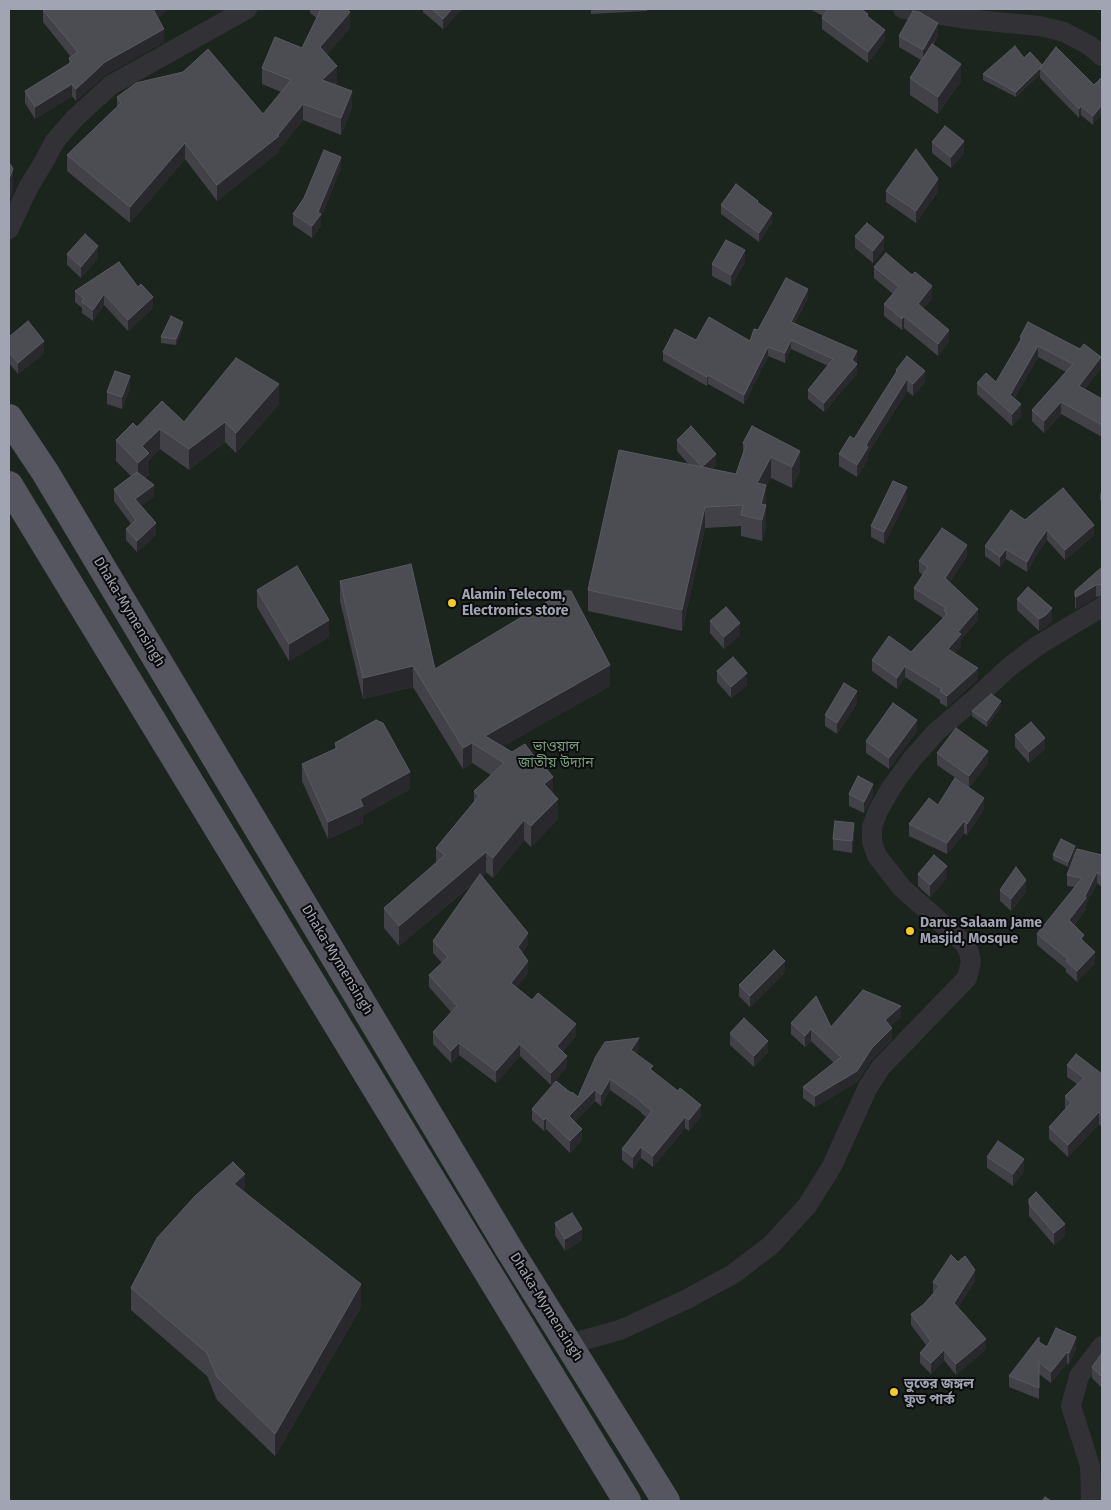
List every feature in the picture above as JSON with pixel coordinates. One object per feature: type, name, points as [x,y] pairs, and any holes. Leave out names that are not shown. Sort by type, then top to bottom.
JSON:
[{"type":"highway","name":"Dhaka-Mymensingh","points":[[9,418],[45,472],[504,1240],[666,1501]]},
{"type":"highway","points":[[9,485],[627,1501]]},
{"type":"street","points":[[9,229],[28,188],[51,149],[75,118],[112,85],[247,9]]},
{"type":"street","points":[[903,9],[965,19],[1040,26],[1064,32],[1089,45],[1102,56]]},
{"type":"street","points":[[569,1344],[620,1330],[687,1299],[733,1274],[770,1246],[807,1206],[832,1166],[868,1087],[881,1067],[967,978],[971,962],[969,952],[964,944],[902,888],[877,856],[872,842],[872,827],[878,811],[891,788],[912,759],[937,731],[978,697],[1008,668],[1037,646],[1102,607]]},
{"type":"street","points":[[1091,1501],[1090,1466],[1071,1406],[1079,1376],[1102,1346]]},
{"type":"green space","name":"ভাওয়াল জাতীয় উদ্যান","points":[[9,9],[1102,9],[1102,1501],[9,1501]]},
{"type":"building","points":[[44,9],[153,9],[164,29],[105,62],[76,89],[72,84],[35,107],[25,91],[72,62],[69,58],[78,52]]},
{"type":"building","points":[[321,9],[347,9],[350,12],[320,47],[337,66],[322,80],[352,91],[341,118],[303,104],[279,136],[217,185],[185,143],[130,207],[67,155],[121,103],[117,97],[136,83],[183,72],[208,49],[263,114],[291,80],[262,68],[275,37],[302,48]]},
{"type":"building","points":[[432,9],[452,9],[443,19]]},
{"type":"building","points":[[828,9],[861,9],[885,30],[868,52],[822,18]]},
{"type":"building","points":[[913,11],[919,12],[938,23],[923,50],[899,36]]},
{"type":"building","points":[[932,44],[961,64],[938,97],[910,78]]},
{"type":"building","points":[[1015,46],[1024,58],[1030,52],[1042,65],[1016,92],[983,74]]},
{"type":"building","points":[[1056,47],[1094,85],[1102,77],[1102,105],[1093,116],[1081,106],[1079,109],[1040,68]]},
{"type":"building","points":[[945,126],[964,141],[951,157],[932,142]]},
{"type":"building","points":[[916,149],[938,179],[916,211],[886,191]]},
{"type":"building","points":[[324,150],[341,157],[318,212],[321,214],[312,226],[293,214],[304,198]]},
{"type":"building","points":[[9,162],[13,169],[9,179]]},
{"type":"building","points":[[736,184],[772,213],[759,233],[721,205]]},
{"type":"building","points":[[867,223],[884,237],[873,251],[855,236]]},
{"type":"building","points":[[85,234],[98,246],[81,267],[67,254]]},
{"type":"building","points":[[726,240],[745,250],[731,275],[712,264]]},
{"type":"building","points":[[886,253],[912,275],[915,272],[932,286],[918,304],[949,330],[938,344],[904,316],[902,319],[884,304],[899,287],[874,267]]},
{"type":"building","points":[[119,262],[138,287],[141,284],[153,297],[128,320],[104,294],[93,310],[82,302],[84,299],[75,291]]},
{"type":"building","points":[[786,278],[808,289],[791,322],[857,351],[852,360],[857,364],[824,403],[808,390],[833,359],[791,340],[785,353],[768,347],[744,395],[663,352],[675,329],[696,340],[709,317],[750,341],[754,329],[758,330]]},
{"type":"building","points":[[171,316],[183,322],[176,339],[161,337]]},
{"type":"building","points":[[28,321],[44,341],[18,363],[9,352],[9,337]]},
{"type":"building","points":[[1028,322],[1080,349],[1084,344],[1101,357],[1079,386],[1102,399],[1102,425],[1061,402],[1044,421],[1032,410],[1073,364],[1038,346],[1010,395],[1021,404],[1012,414],[977,383],[986,373],[996,382],[1022,338],[1020,337]]},
{"type":"building","points":[[907,356],[925,371],[913,384],[907,379],[866,445],[868,447],[857,465],[839,454],[850,436],[854,439],[896,370]]},
{"type":"building","points":[[236,358],[279,384],[236,433],[225,422],[189,449],[160,429],[142,446],[149,453],[138,463],[116,440],[133,423],[137,427],[162,401],[184,422]]},
{"type":"building","points":[[115,371],[130,376],[122,397],[107,392]]},
{"type":"building","points":[[691,426],[716,454],[702,467],[677,440]]},
{"type":"building","points":[[752,426],[800,451],[792,467],[771,457],[757,483],[766,485],[761,504],[766,505],[762,520],[741,515],[743,505],[705,507],[682,610],[588,590],[619,450],[736,474],[746,445],[743,443]]},
{"type":"building","points":[[137,472],[154,485],[135,499],[156,523],[137,541],[126,529],[136,520],[114,489]]},
{"type":"building","points":[[893,481],[907,487],[884,532],[871,526]]},
{"type":"building","points":[[1063,488],[1094,525],[1065,550],[1047,530],[1027,562],[1006,549],[1000,557],[985,546],[1011,510],[1025,520]]},
{"type":"building","points":[[942,528],[967,545],[945,578],[978,609],[958,632],[961,634],[948,649],[978,668],[947,696],[940,691],[942,689],[905,666],[897,678],[872,660],[889,636],[911,652],[947,614],[944,610],[946,608],[914,588],[928,567],[919,561]]},
{"type":"building","points":[[411,564],[435,669],[565,591],[571,591],[610,665],[485,736],[512,752],[525,744],[542,767],[544,766],[553,777],[544,784],[558,799],[531,826],[524,820],[493,858],[486,852],[399,926],[384,908],[445,855],[436,848],[479,796],[474,791],[504,763],[472,743],[463,748],[413,666],[363,678],[340,581]]},
{"type":"building","points":[[297,566],[329,620],[289,644],[257,590]]},
{"type":"building","points":[[1102,567],[1102,584],[1096,585],[1076,597],[1075,591]]},
{"type":"building","points":[[1028,587],[1052,608],[1039,619],[1017,599]]},
{"type":"building","points":[[726,607],[740,623],[724,637],[710,621]]},
{"type":"building","points":[[733,657],[747,673],[731,687],[717,671]]},
{"type":"building","points":[[844,683],[857,691],[837,723],[825,715]]},
{"type":"building","points":[[991,694],[1001,701],[987,721],[972,711]]},
{"type":"building","points":[[893,703],[917,720],[889,758],[866,741]]},
{"type":"building","points":[[376,720],[383,723],[410,772],[360,799],[363,806],[328,822],[302,764],[337,748],[335,743]]},
{"type":"building","points":[[1031,722],[1045,738],[1029,752],[1015,735]]},
{"type":"building","points":[[956,728],[988,751],[969,776],[937,753]]},
{"type":"building","points":[[858,776],[873,784],[864,802],[849,794]]},
{"type":"building","points":[[955,778],[984,798],[967,824],[964,821],[947,843],[909,824],[929,798],[938,805]]},
{"type":"building","points":[[835,821],[854,823],[852,841],[833,839]]},
{"type":"building","points":[[1061,839],[1075,846],[1068,862],[1053,855]]},
{"type":"building","points":[[1077,849],[1102,855],[1102,876],[1097,872],[1085,896],[1086,898],[1069,920],[1084,935],[1081,939],[1095,952],[1077,971],[1066,961],[1068,959],[1037,934],[1082,878],[1067,875]]},
{"type":"building","points":[[934,855],[947,866],[930,885],[918,874]]},
{"type":"building","points":[[1016,867],[1026,880],[1011,899],[1000,890]]},
{"type":"building","points":[[480,874],[528,933],[518,947],[528,961],[511,983],[532,1000],[538,993],[576,1024],[557,1046],[567,1056],[551,1073],[520,1044],[496,1071],[459,1043],[451,1051],[433,1032],[457,1006],[429,975],[448,957],[433,941]]},
{"type":"building","points":[[774,950],[785,961],[750,996],[739,985]]},
{"type":"building","points":[[863,990],[901,1006],[885,1020],[892,1028],[872,1048],[857,1071],[815,1096],[803,1087],[841,1057],[811,1029],[805,1036],[791,1023],[816,996],[831,1027]]},
{"type":"building","points":[[744,1018],[768,1041],[754,1056],[730,1033]]},
{"type":"building","points":[[639,1038],[631,1050],[653,1066],[650,1069],[678,1091],[680,1088],[701,1105],[689,1120],[685,1117],[653,1156],[641,1147],[633,1157],[622,1149],[652,1111],[610,1079],[601,1095],[595,1090],[569,1116],[582,1129],[570,1141],[546,1118],[544,1120],[532,1109],[556,1081],[578,1097],[596,1056],[605,1042]]},
{"type":"building","points":[[1076,1054],[1102,1074],[1102,1116],[1099,1112],[1068,1145],[1049,1127],[1071,1103],[1065,1096],[1084,1078],[1067,1065]]},
{"type":"building","points":[[998,1141],[1024,1159],[1013,1174],[987,1157]]},
{"type":"building","points":[[233,1162],[245,1174],[234,1184],[361,1284],[275,1434],[217,1377],[207,1353],[131,1288],[157,1238],[195,1196]]},
{"type":"building","points":[[1036,1192],[1065,1224],[1054,1233],[1029,1204],[1029,1199]]},
{"type":"building","points":[[572,1213],[582,1229],[565,1239],[555,1223]]},
{"type":"building","points":[[951,1255],[958,1262],[965,1256],[975,1270],[954,1303],[986,1339],[956,1364],[944,1350],[931,1363],[920,1353],[931,1341],[911,1314],[923,1305],[940,1286],[933,1282]]},
{"type":"building","points":[[1056,1328],[1076,1337],[1069,1353],[1067,1352],[1051,1372],[1039,1362],[1039,1388],[1009,1376],[1039,1337],[1039,1342],[1047,1347]]},
{"type":"building","points":[[1102,1353],[1102,1377],[1092,1367]]},
{"type":"building","points":[[1045,1497],[1051,1501],[1042,1501]]},
{"type":"place","name":"Alamin Telecom, Electronics store","points":[[452,603]]},
{"type":"place","name":"Darus Salaam Jame Masjid, Mosque","points":[[910,931]]},
{"type":"place","name":"ভুতের জঙ্গল ফুড পার্ক","points":[[894,1392]]}]
